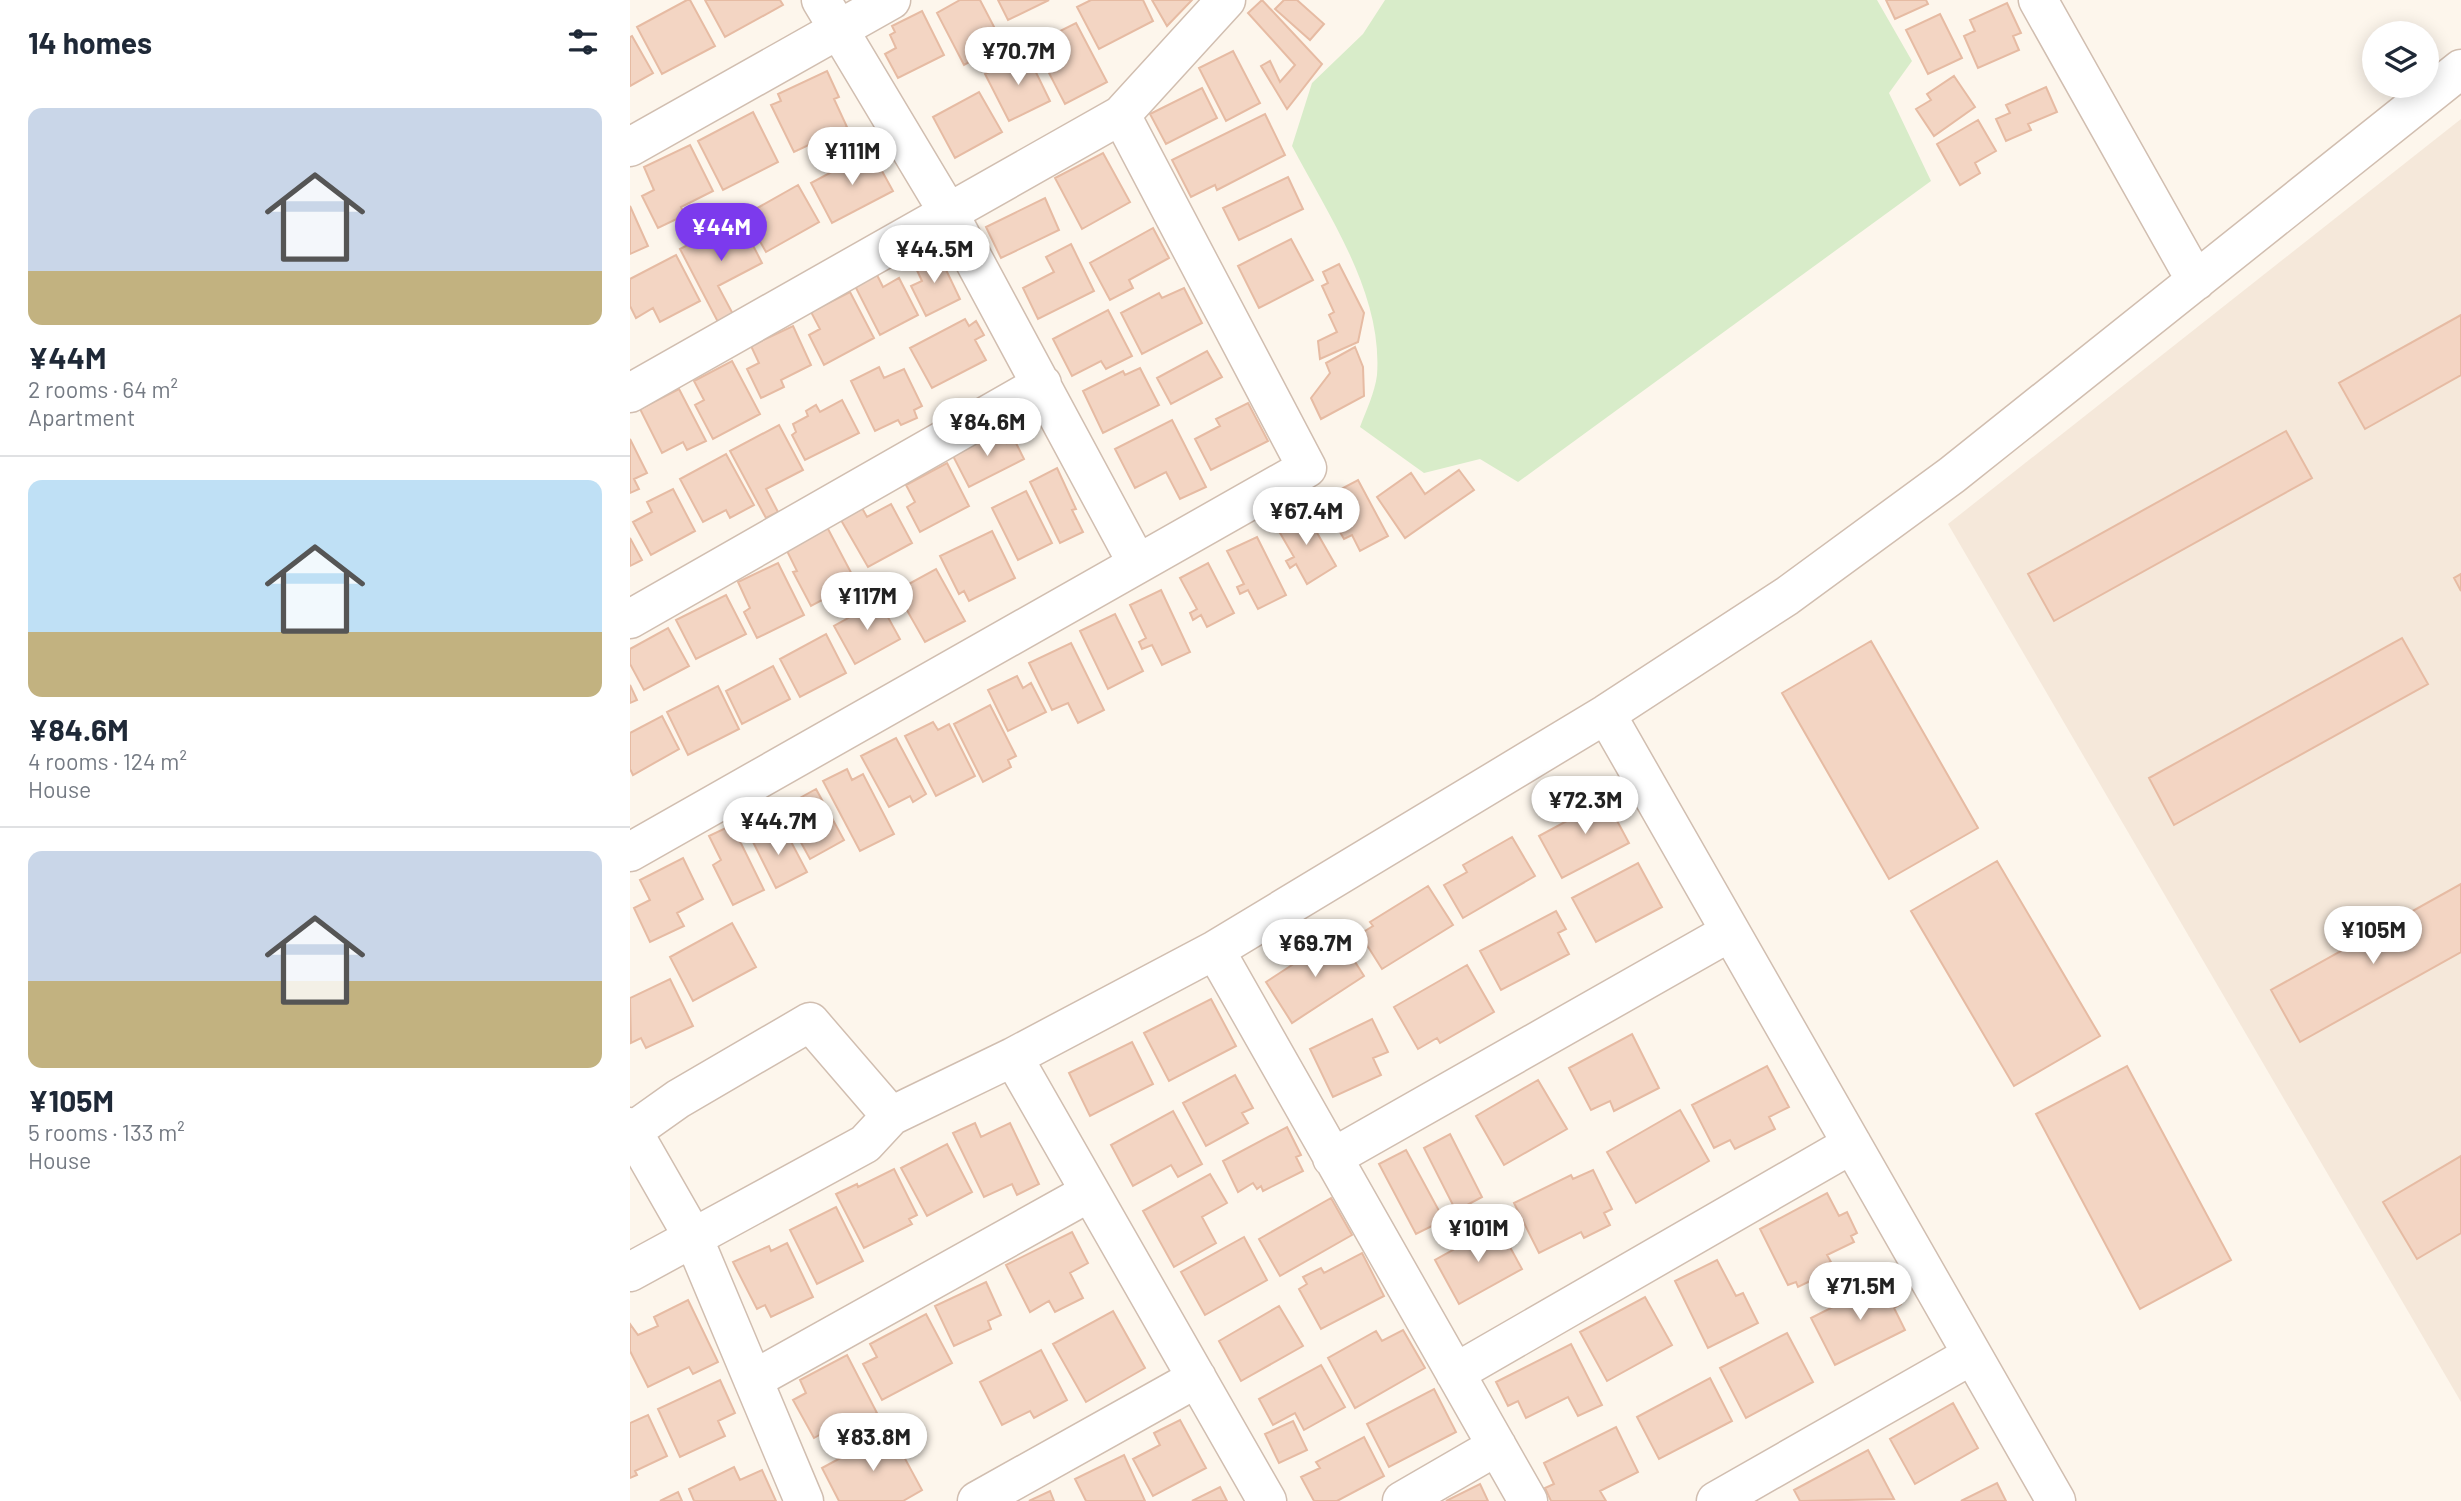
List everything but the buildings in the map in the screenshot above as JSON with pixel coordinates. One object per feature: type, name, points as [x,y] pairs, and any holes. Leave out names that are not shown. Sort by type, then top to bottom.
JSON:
[{"type":"street","points":[[630,147],[830,15],[891,0]]},
{"type":"street","points":[[630,393],[1121,115],[1226,0]]},
{"type":"street","points":[[2038,0],[2196,281]]},
{"type":"street","points":[[830,15],[948,212],[1137,563]]},
{"type":"street","points":[[630,1272],[864,1144],[891,1116],[1013,1057],[1215,950],[1606,714],[1787,596],[1952,475],[2461,69]]},
{"type":"street","points":[[630,852],[1307,468],[1121,115]]},
{"type":"street","points":[[630,619],[1042,384]]},
{"type":"street","points":[[1606,714],[2056,1501]]},
{"type":"street","points":[[1332,1158],[1730,932]]},
{"type":"street","points":[[1215,950],[1528,1501]]},
{"type":"street","points":[[804,1501],[692,1237],[631,1131],[678,1099],[810,1022],[891,1116]]},
{"type":"street","points":[[1013,1057],[1267,1501]]},
{"type":"street","points":[[1455,1373],[1852,1144]]},
{"type":"street","points":[[753,1380],[1090,1192]]},
{"type":"street","points":[[1716,1501],[1972,1355]]},
{"type":"street","points":[[977,1501],[1197,1378]]},
{"type":"street","points":[[1402,1501],[1497,1446]]},
{"type":"shaded area","points":[[2461,119],[2461,1402],[1948,524]]},
{"type":"green space","points":[[1385,0],[1877,0],[1912,61],[1889,93],[1931,181],[1518,482],[1480,459],[1424,473],[1360,427],[1377,375],[1377,344],[1371,314],[1350,256],[1292,146],[1312,83],[1363,34]]}]
